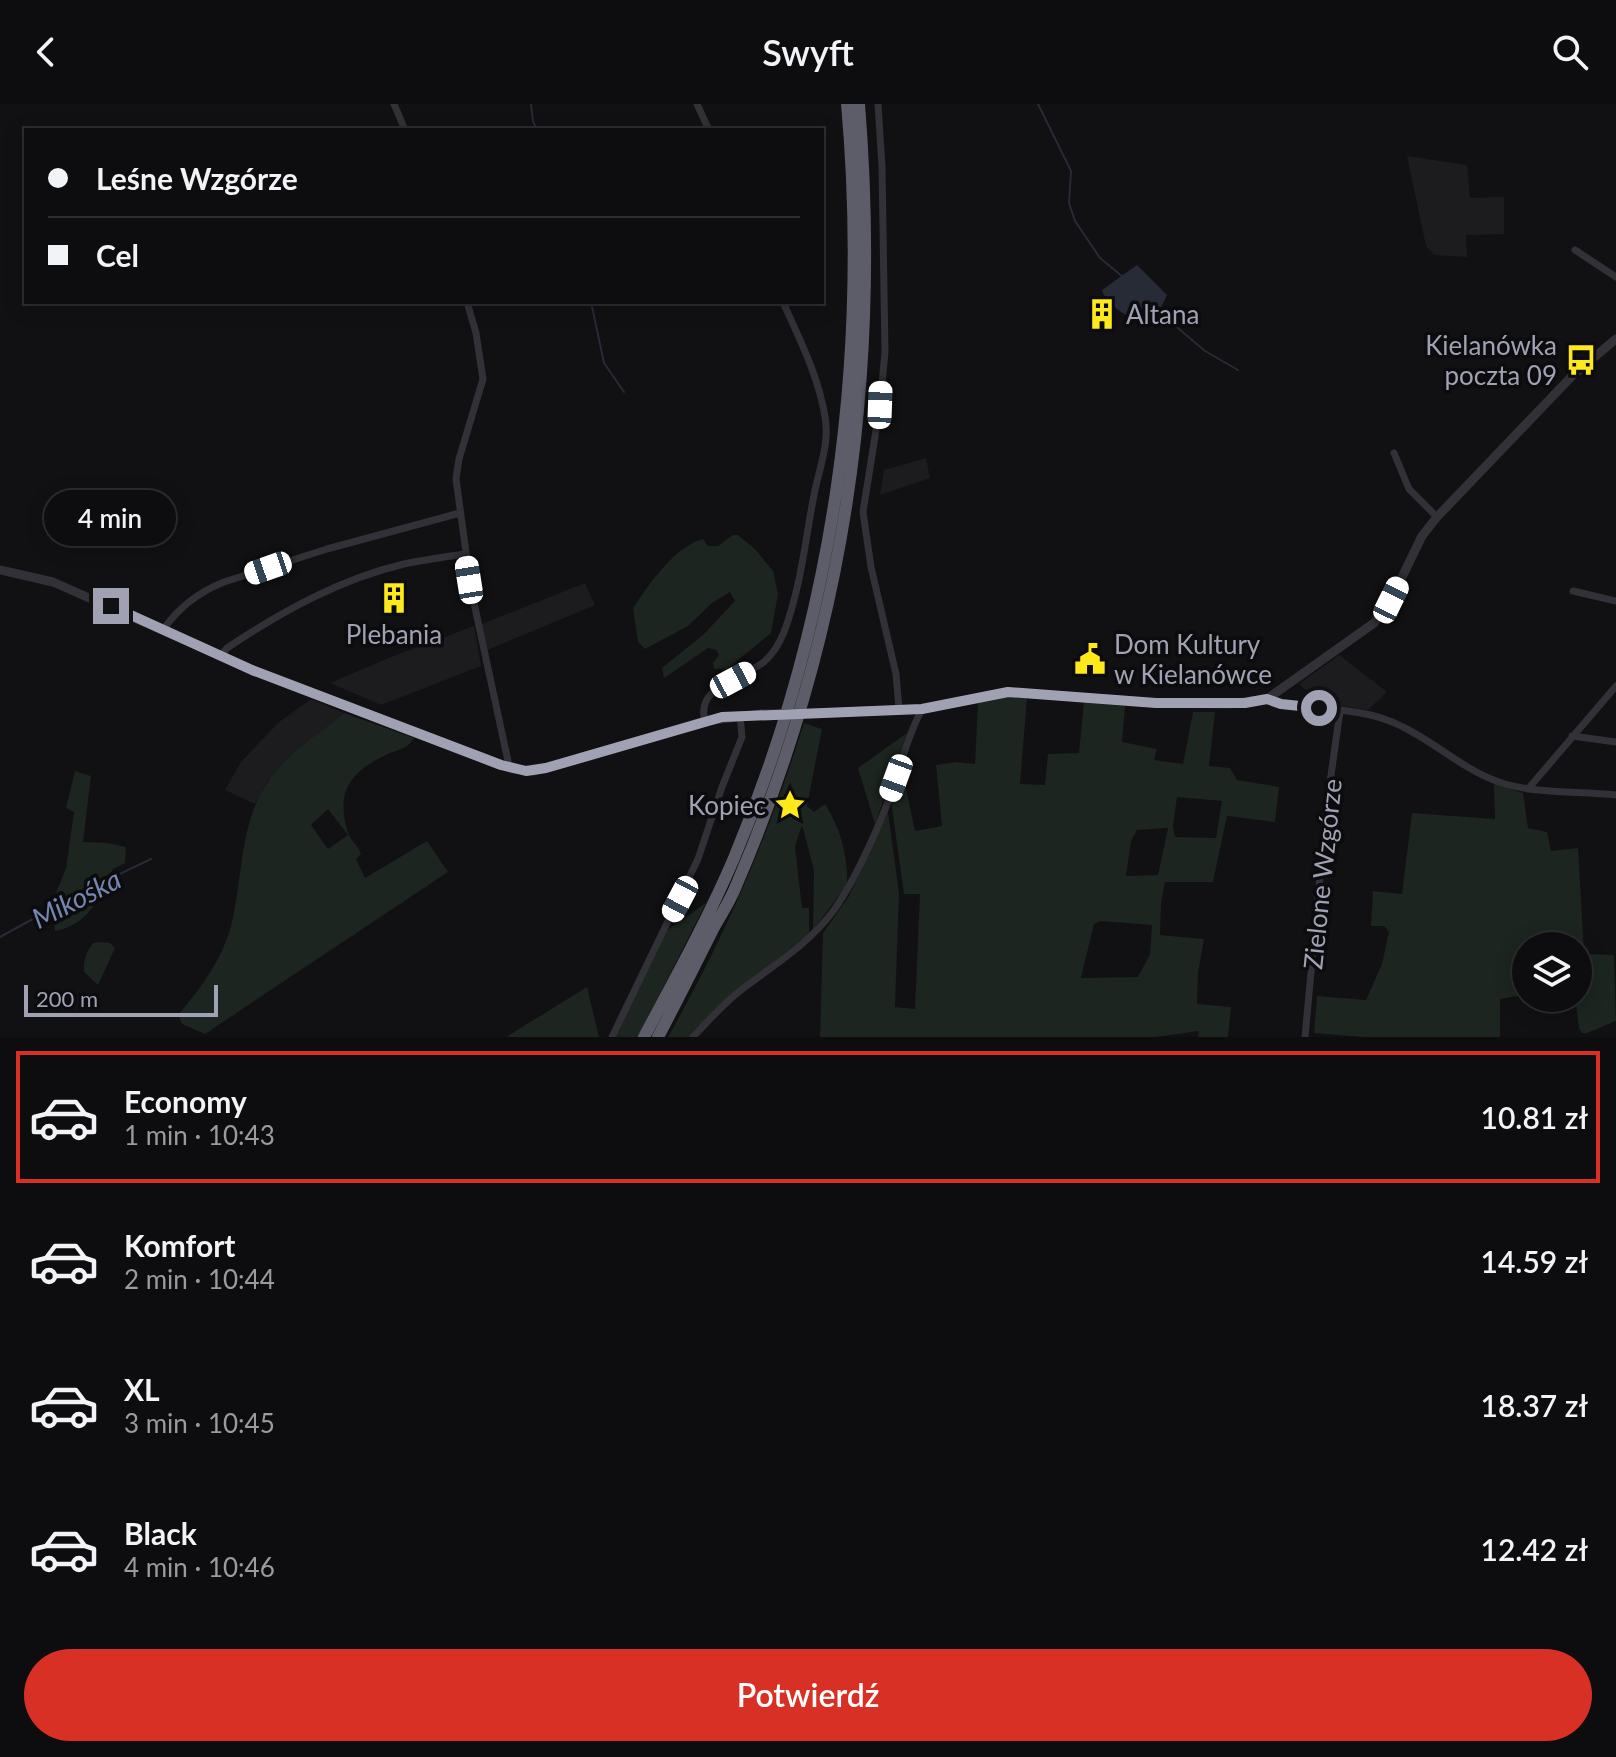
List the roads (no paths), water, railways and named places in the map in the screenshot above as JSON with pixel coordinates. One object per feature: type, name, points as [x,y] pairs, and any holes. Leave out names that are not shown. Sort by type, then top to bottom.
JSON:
[{"type":"highway","points":[[644,1037],[721,886],[750,819],[794,687],[814,609],[836,497],[851,367],[854,252],[847,104]]},
{"type":"highway","points":[[658,1037],[734,891],[751,850],[784,763],[823,634],[850,487],[866,322],[867,236],[859,104]]},
{"type":"street","points":[[394,104],[404,128]]},
{"type":"street","points":[[697,104],[708,128]]},
{"type":"street","points":[[878,104],[883,179],[885,352],[863,512],[871,567],[896,674],[899,709]]},
{"type":"street","points":[[1575,250],[1616,277]]},
{"type":"street","points":[[468,304],[476,333],[483,379],[456,479],[465,554],[508,761],[501,765]]},
{"type":"street","points":[[705,721],[703,706],[710,693],[766,660],[783,635],[807,545],[816,482],[827,439],[821,399],[784,304]]},
{"type":"street","points":[[0,570],[53,582],[284,683],[501,765],[526,771],[546,768],[705,721],[740,715],[922,709],[1008,692],[1156,703],[1245,703],[1267,699],[1374,623],[1391,600],[1422,536],[1437,517],[1573,375],[1616,339]]},
{"type":"street","points":[[1394,453],[1409,489],[1437,517]]},
{"type":"street","points":[[163,630],[180,610],[210,588],[224,582],[327,549],[460,513]]},
{"type":"street","points":[[220,656],[227,648],[289,608],[404,564],[465,554]]},
{"type":"street","points":[[1573,591],[1616,601]]},
{"type":"street","points":[[1528,789],[1616,686]]},
{"type":"street","points":[[1267,699],[1281,704],[1383,718],[1481,775],[1506,785],[1616,795]]},
{"type":"street","points":[[693,1037],[730,999],[808,939],[833,912],[881,818],[905,744],[922,709]]},
{"type":"street","name":"Zielone Wzgórze","points":[[1305,1037],[1326,811],[1340,711]]},
{"type":"street","points":[[612,1037],[698,859],[742,737],[740,715]]},
{"type":"street","points":[[1572,736],[1616,742]]},
{"type":"waterway","points":[[531,104],[536,128]]},
{"type":"waterway","points":[[1038,104],[1071,171],[1069,203],[1075,221],[1100,258],[1123,277]]},
{"type":"waterway","points":[[591,304],[604,363],[624,392]]},
{"type":"waterway","points":[[1159,312],[1205,351],[1238,370]]},
{"type":"waterway","name":"Mikośka","points":[[0,937],[151,859]]},
{"type":"place","name":"Altana","points":[[1102,314]]},
{"type":"place","name":"Kielanówka poczta 09","points":[[1581,360]]},
{"type":"place","name":"Plebania","points":[[394,598]]},
{"type":"place","name":"Dom Kultury w Kielanówce","points":[[1090,659]]},
{"type":"place","name":"Kopiec","points":[[790,805]]}]
